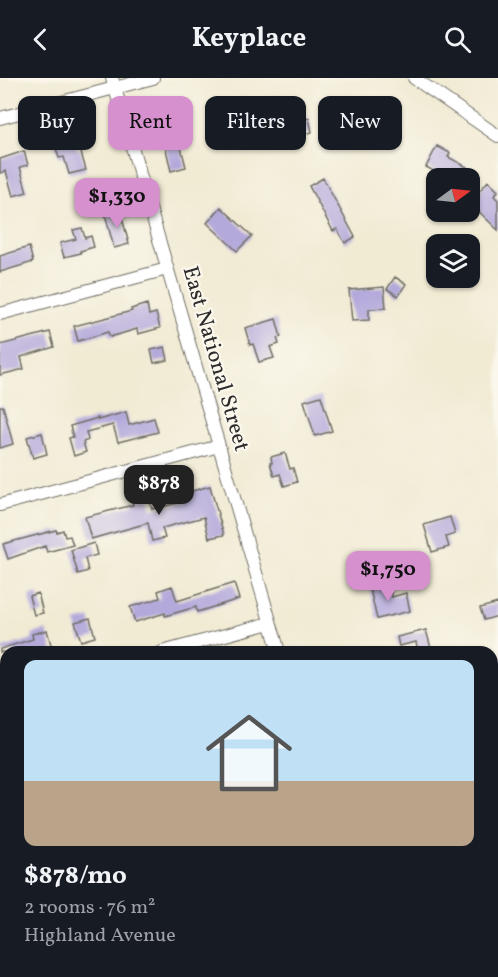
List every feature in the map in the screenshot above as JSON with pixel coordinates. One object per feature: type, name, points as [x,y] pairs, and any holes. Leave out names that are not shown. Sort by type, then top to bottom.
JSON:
[{"type":"street","points":[[0,118],[113,83],[153,78]]},
{"type":"street","points":[[414,78],[498,136]]},
{"type":"street","name":"East National Street","points":[[113,83],[277,646]]},
{"type":"street","points":[[0,314],[167,269]]},
{"type":"street","points":[[0,505],[219,446]]},
{"type":"street","points":[[184,646],[270,623]]},
{"type":"building","points":[[309,118],[312,132],[306,133],[306,119]]},
{"type":"building","points":[[437,146],[450,153],[448,157],[467,167],[428,168],[426,167]]},
{"type":"building","points":[[56,150],[80,150],[86,170],[69,174],[64,157],[59,158]]},
{"type":"building","points":[[166,150],[182,150],[186,167],[171,171]]},
{"type":"building","points":[[24,151],[28,165],[20,167],[27,192],[13,196],[6,171],[0,173],[0,159]]},
{"type":"building","points":[[323,178],[355,237],[345,243],[337,229],[333,231],[309,186]]},
{"type":"building","points":[[488,181],[498,191],[494,196],[498,200],[498,230],[480,213],[480,190]]},
{"type":"building","points":[[221,207],[252,236],[237,251],[207,223]]},
{"type":"building","points":[[120,210],[129,244],[114,248],[105,214]]},
{"type":"building","points":[[82,228],[85,238],[91,236],[94,247],[64,257],[60,243],[76,239],[73,230]]},
{"type":"building","points":[[29,247],[33,262],[0,272],[0,256]]},
{"type":"building","points":[[395,277],[406,284],[398,296],[387,289]]},
{"type":"building","points":[[384,287],[386,308],[369,309],[369,320],[352,321],[349,290]]},
{"type":"building","points":[[147,304],[149,315],[156,313],[160,328],[138,334],[137,329],[110,337],[108,332],[78,341],[74,326],[132,311],[131,309]]},
{"type":"building","points":[[276,319],[281,337],[277,338],[279,344],[270,347],[274,358],[259,362],[253,344],[250,345],[245,328]]},
{"type":"building","points":[[50,332],[54,347],[21,357],[24,369],[0,375],[0,345]]},
{"type":"building","points":[[165,347],[168,360],[154,363],[151,350]]},
{"type":"building","points":[[321,396],[332,431],[315,436],[304,401]]},
{"type":"building","points":[[0,406],[3,406],[13,444],[0,448]]},
{"type":"building","points":[[126,412],[129,425],[154,418],[158,432],[118,442],[113,425],[86,432],[88,440],[83,442],[86,452],[74,456],[69,438],[73,437],[70,426]]},
{"type":"building","points":[[42,433],[47,454],[33,458],[27,437]]},
{"type":"building","points":[[285,453],[297,482],[284,486],[280,474],[274,476],[270,463],[272,463],[271,457]]},
{"type":"building","points":[[210,486],[224,535],[209,538],[204,517],[162,528],[165,538],[152,541],[148,523],[91,539],[85,517],[133,505],[132,502],[149,497],[152,509],[187,501],[185,493]]},
{"type":"building","points":[[450,517],[455,534],[446,537],[449,547],[432,552],[424,525]]},
{"type":"building","points":[[56,530],[57,532],[63,530],[65,537],[70,536],[73,545],[47,552],[45,546],[8,559],[3,544]]},
{"type":"building","points":[[94,543],[97,555],[85,558],[88,571],[78,574],[71,550]]},
{"type":"building","points":[[234,583],[239,599],[197,612],[196,607],[135,622],[130,607],[160,598],[158,591],[172,586],[177,601]]},
{"type":"building","points":[[389,584],[392,597],[406,593],[410,611],[377,619],[370,589]]},
{"type":"building","points":[[38,593],[43,613],[34,615],[29,596]]},
{"type":"building","points":[[498,603],[498,616],[484,620],[480,608]]},
{"type":"building","points":[[90,618],[95,637],[81,641],[75,622]]},
{"type":"building","points":[[47,630],[51,646],[10,646],[33,639],[32,634]]},
{"type":"building","points":[[426,630],[430,646],[417,646],[416,642],[399,646],[397,637]]}]
